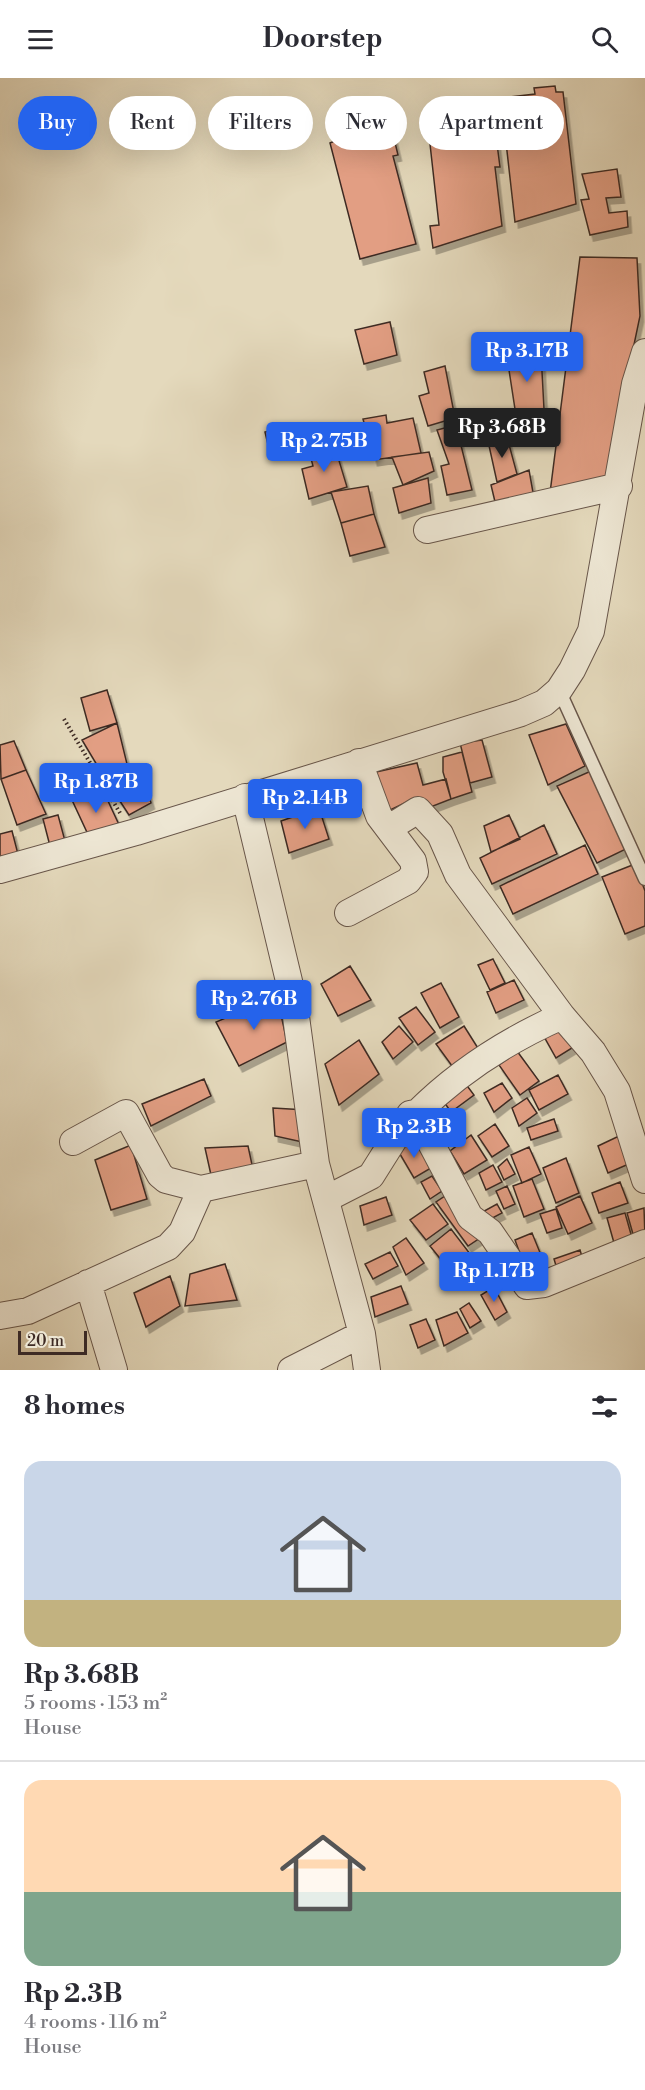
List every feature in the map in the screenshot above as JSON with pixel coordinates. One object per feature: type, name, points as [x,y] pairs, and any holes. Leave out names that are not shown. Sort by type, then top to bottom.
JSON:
[{"type":"street","points":[[0,870],[136,832],[521,714],[544,703],[559,690],[572,670],[591,630],[619,486],[635,384],[645,352]]},
{"type":"street","points":[[427,530],[619,486]]},
{"type":"street","points":[[348,913],[408,881],[415,872],[413,861],[379,816],[359,762]]},
{"type":"street","points":[[245,797],[294,1002],[316,1164],[362,1334],[367,1370]]},
{"type":"street","points":[[389,828],[415,811],[420,811],[440,834],[458,875],[562,1016],[593,1052],[617,1091],[645,1180]]},
{"type":"street","points":[[326,1199],[371,1176],[410,1114],[417,1113],[456,1077],[520,1035],[562,1016]]},
{"type":"street","points":[[73,1142],[126,1113],[160,1175],[166,1180],[201,1189],[316,1164]]},
{"type":"street","points":[[417,1113],[470,1217],[490,1232],[527,1286],[544,1284],[645,1243]]},
{"type":"street","points":[[0,1317],[28,1311],[168,1247],[177,1240],[189,1220],[201,1189]]},
{"type":"street","points":[[88,1283],[114,1370]]},
{"type":"street","points":[[291,1370],[362,1334]]},
{"type":"lane","points":[[559,690],[645,879]]},
{"type":"path","points":[[64,719],[125,822],[136,832]]},
{"type":"building","points":[[555,86],[556,92],[563,92],[563,96],[518,96],[535,94],[534,88]]},
{"type":"building","points":[[564,101],[576,204],[515,222],[507,150],[564,150]]},
{"type":"building","points":[[332,150],[397,150],[398,155],[393,156],[416,244],[360,259]]},
{"type":"building","points":[[431,150],[498,150],[500,167],[495,167],[502,226],[433,248],[430,226],[439,225]]},
{"type":"building","points":[[617,169],[621,197],[606,198],[609,213],[627,211],[628,227],[590,235],[581,200],[589,199],[582,174]]},
{"type":"building","points":[[580,257],[637,258],[640,316],[606,479],[550,493]]},
{"type":"building","points":[[390,322],[397,355],[364,364],[355,330]]},
{"type":"building","points":[[540,334],[545,428],[519,435],[505,344]]},
{"type":"building","points":[[445,366],[455,418],[428,426],[419,396],[429,393],[424,372]]},
{"type":"building","points":[[386,415],[387,423],[413,418],[421,453],[374,460],[363,419]]},
{"type":"building","points":[[293,425],[296,446],[270,453],[265,432]]},
{"type":"building","points":[[456,425],[472,490],[447,495],[441,466],[449,464],[437,430]]},
{"type":"building","points":[[507,437],[517,474],[497,482],[488,441]]},
{"type":"building","points":[[334,444],[347,487],[309,499],[302,469],[313,466],[309,451]]},
{"type":"building","points":[[429,452],[434,471],[403,485],[392,457]]},
{"type":"building","points":[[529,470],[534,498],[496,506],[491,485]]},
{"type":"building","points":[[428,478],[431,503],[399,513],[393,488]]},
{"type":"building","points":[[368,486],[374,514],[341,523],[331,492]]},
{"type":"building","points":[[374,514],[385,547],[350,556],[341,523]]},
{"type":"building","points":[[107,690],[117,723],[90,731],[81,698]]},
{"type":"building","points":[[117,723],[127,764],[103,775],[82,740]]},
{"type":"building","points":[[566,724],[585,766],[548,785],[529,735]]},
{"type":"building","points":[[482,740],[492,777],[470,783],[460,743]]},
{"type":"building","points":[[14,741],[26,770],[1,779],[0,745]]},
{"type":"building","points":[[462,752],[472,792],[451,799],[443,772],[443,757]]},
{"type":"building","points":[[417,763],[423,785],[446,779],[451,799],[428,808],[413,799],[386,812],[376,772]]},
{"type":"building","points":[[127,764],[132,775],[142,773],[151,803],[129,815],[103,775]]},
{"type":"building","points":[[26,770],[46,814],[17,825],[1,779]]},
{"type":"building","points":[[591,771],[626,849],[597,863],[557,786]]},
{"type":"building","points":[[101,786],[121,829],[92,843],[72,800]]},
{"type":"building","points":[[319,808],[329,839],[289,853],[281,821]]},
{"type":"building","points":[[58,815],[65,841],[50,846],[43,819]]},
{"type":"building","points":[[509,815],[520,839],[491,852],[484,826]]},
{"type":"building","points":[[544,825],[557,854],[492,884],[480,858]]},
{"type":"building","points":[[12,831],[19,858],[0,860],[0,834]]},
{"type":"building","points":[[585,845],[598,874],[513,914],[500,886]]},
{"type":"building","points":[[635,864],[645,891],[645,926],[625,934],[602,877]]},
{"type":"building","points":[[493,959],[505,983],[490,990],[478,965]]},
{"type":"building","points":[[350,966],[371,1000],[338,1016],[321,984]]},
{"type":"building","points":[[514,980],[524,1000],[496,1013],[487,992]]},
{"type":"building","points":[[441,983],[459,1017],[440,1028],[421,993]]},
{"type":"building","points":[[277,996],[287,1042],[239,1066],[216,1022]]},
{"type":"building","points":[[416,1007],[435,1032],[418,1045],[399,1018]]},
{"type":"building","points":[[558,1023],[572,1048],[556,1058],[542,1033]]},
{"type":"building","points":[[399,1026],[413,1042],[393,1059],[382,1042]]},
{"type":"building","points":[[464,1026],[481,1053],[455,1070],[436,1044]]},
{"type":"building","points":[[359,1040],[379,1074],[339,1105],[325,1064]]},
{"type":"building","points":[[517,1051],[539,1081],[520,1095],[499,1065]]},
{"type":"building","points":[[558,1075],[568,1094],[539,1110],[529,1090]]},
{"type":"building","points":[[204,1079],[211,1096],[151,1126],[142,1104]]},
{"type":"building","points":[[465,1083],[474,1095],[451,1112],[444,1102]]},
{"type":"building","points":[[502,1083],[512,1098],[494,1112],[484,1093]]},
{"type":"building","points":[[527,1098],[537,1113],[519,1126],[512,1108]]},
{"type":"building","points":[[273,1108],[306,1110],[307,1143],[275,1136]]},
{"type":"building","points":[[554,1119],[558,1131],[531,1140],[527,1128]]},
{"type":"building","points":[[495,1124],[509,1146],[492,1157],[478,1136]]},
{"type":"building","points":[[471,1135],[487,1160],[464,1174],[450,1151]]},
{"type":"building","points":[[619,1136],[631,1163],[608,1173],[598,1146]]},
{"type":"building","points":[[414,1140],[431,1168],[414,1178],[397,1149]]},
{"type":"building","points":[[131,1145],[147,1199],[111,1210],[95,1160]]},
{"type":"building","points":[[248,1146],[254,1174],[213,1184],[205,1148]]},
{"type":"building","points":[[529,1147],[541,1174],[522,1183],[511,1155]]},
{"type":"building","points":[[566,1158],[579,1193],[556,1203],[543,1168]]},
{"type":"building","points":[[507,1159],[515,1174],[504,1180],[498,1167]]},
{"type":"building","points":[[493,1165],[502,1182],[486,1190],[479,1173]]},
{"type":"building","points":[[432,1176],[442,1191],[430,1199],[421,1182]]},
{"type":"building","points":[[532,1179],[544,1209],[524,1217],[513,1186]]},
{"type":"building","points":[[620,1182],[628,1203],[599,1213],[592,1193]]},
{"type":"building","points":[[507,1186],[515,1204],[504,1209],[496,1191]]},
{"type":"building","points":[[448,1194],[480,1238],[468,1246],[436,1202]]},
{"type":"building","points":[[580,1196],[592,1223],[568,1234],[556,1207]]},
{"type":"building","points":[[386,1197],[392,1215],[364,1225],[360,1206]]},
{"type":"building","points":[[433,1204],[448,1224],[426,1240],[410,1220]]},
{"type":"building","points":[[497,1204],[502,1213],[483,1223],[477,1215]]},
{"type":"building","points":[[644,1208],[645,1238],[635,1241],[627,1213]]},
{"type":"building","points":[[556,1209],[562,1228],[547,1233],[540,1214]]},
{"type":"building","points":[[625,1213],[634,1245],[616,1250],[607,1218]]},
{"type":"building","points":[[451,1229],[477,1263],[455,1277],[430,1246]]},
{"type":"building","points":[[532,1233],[541,1255],[523,1262],[515,1240]]},
{"type":"building","points":[[406,1238],[424,1263],[406,1275],[393,1247]]},
{"type":"building","points":[[580,1250],[583,1260],[557,1269],[554,1259]]},
{"type":"building","points":[[390,1252],[398,1266],[373,1279],[365,1264]]},
{"type":"building","points":[[225,1264],[237,1300],[185,1306],[190,1274]]},
{"type":"building","points":[[170,1276],[180,1306],[146,1327],[134,1293]]},
{"type":"building","points":[[401,1286],[408,1304],[375,1317],[371,1297]]},
{"type":"building","points":[[494,1287],[507,1312],[495,1320],[481,1295]]},
{"type":"building","points":[[469,1303],[481,1321],[470,1328],[460,1309]]},
{"type":"building","points":[[457,1312],[468,1333],[444,1346],[436,1320]]},
{"type":"building","points":[[426,1319],[435,1340],[418,1348],[410,1325]]}]
